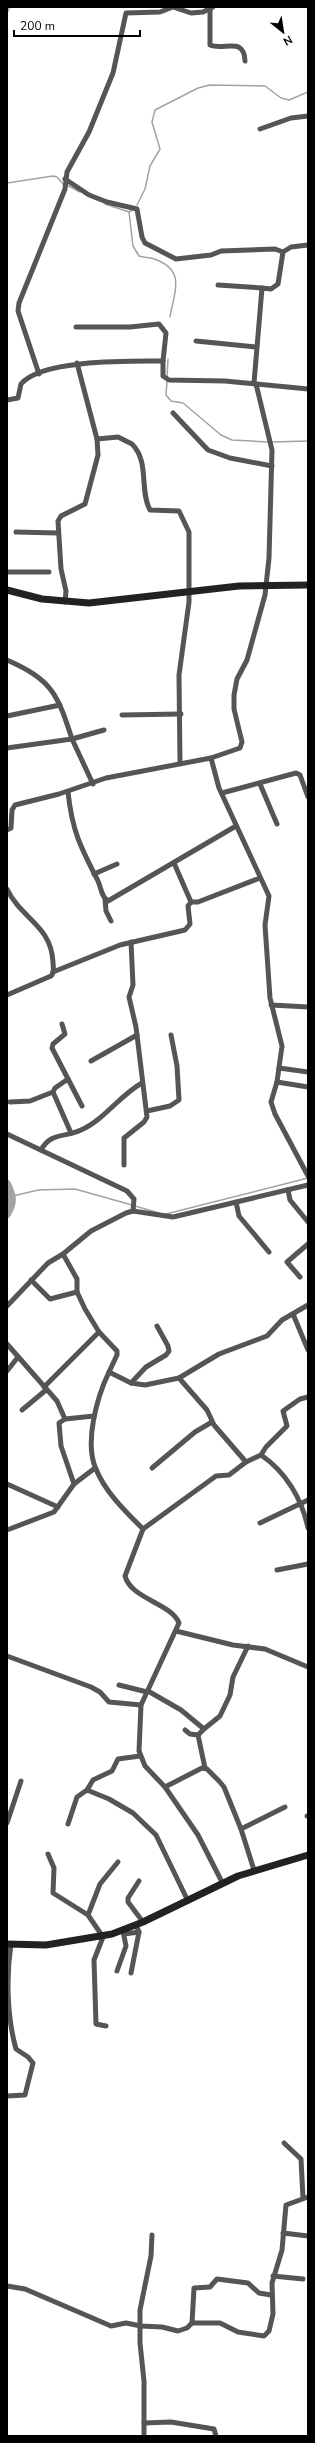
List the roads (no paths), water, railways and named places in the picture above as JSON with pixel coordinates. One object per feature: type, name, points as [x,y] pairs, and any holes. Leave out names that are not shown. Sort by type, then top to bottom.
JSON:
[{"type":"main road","points":[[7,590],[36,598],[65,602],[88,603],[189,590],[267,584],[308,585]]},
{"type":"main road","points":[[9,1944],[46,1944],[123,1933],[222,1882],[254,1870],[308,1856]]},
{"type":"street","points":[[39,374],[18,306],[64,189],[67,172],[89,132],[113,73],[126,13],[160,12],[173,7],[191,13],[204,12],[212,8],[210,45],[236,45],[243,50],[245,61]]},
{"type":"street","points":[[260,129],[295,117],[308,116]]},
{"type":"street","points":[[65,181],[107,202],[137,209],[142,237],[145,243],[176,259],[211,255],[221,251],[275,248],[283,252]]},
{"type":"street","points":[[218,285],[272,288],[278,284],[283,252],[291,247],[308,245]]},
{"type":"street","points":[[7,830],[11,828],[12,810],[15,805],[68,792],[106,778],[180,762],[211,758],[240,748],[242,742],[234,705],[237,679],[250,653],[267,584],[272,450],[255,384],[256,348],[262,288]]},
{"type":"street","points":[[76,327],[130,327],[159,324],[166,333],[163,361],[167,379],[255,384],[308,389]]},
{"type":"street","points":[[196,340],[256,348]]},
{"type":"street","points":[[7,400],[18,398],[22,383],[39,374],[77,363],[163,361]]},
{"type":"street","points":[[65,602],[65,587],[58,533],[59,518],[85,504],[98,455],[97,439],[77,363]]},
{"type":"street","points":[[173,413],[208,450],[230,458],[263,466],[272,466]]},
{"type":"street","points":[[97,439],[118,437],[132,444],[142,464],[146,497],[150,510],[176,510],[182,514],[190,539],[189,590],[179,675],[181,714],[178,752],[180,762]]},
{"type":"street","points":[[16,532],[58,533]]},
{"type":"street","points":[[7,572],[49,572]]},
{"type":"street","points":[[7,660],[46,682],[60,705],[72,739],[93,784]]},
{"type":"street","points":[[7,716],[60,705]]},
{"type":"street","points":[[122,715],[181,714]]},
{"type":"street","points":[[7,748],[72,739],[104,730]]},
{"type":"street","points":[[211,758],[222,793],[269,898],[265,925],[271,1005],[282,1046],[277,1082],[271,1102],[273,1109],[308,1174]]},
{"type":"street","points":[[222,793],[298,774],[308,795]]},
{"type":"street","points":[[260,784],[277,824]]},
{"type":"street","points":[[68,792],[75,836],[105,899],[106,911],[112,921]]},
{"type":"street","points":[[105,899],[111,900],[236,826]]},
{"type":"street","points":[[174,863],[191,902]]},
{"type":"street","points":[[94,874],[117,864]]},
{"type":"street","points":[[191,902],[198,902],[260,878]]},
{"type":"street","points":[[8,893],[19,908],[46,936],[52,956],[53,972]]},
{"type":"street","points":[[7,995],[51,976],[53,972],[131,942],[187,929],[190,924],[188,906],[191,902]]},
{"type":"street","points":[[124,1165],[124,1138],[144,1122],[147,1111],[142,1083],[137,1035],[128,997],[133,985],[131,942]]},
{"type":"street","points":[[271,1005],[308,1007]]},
{"type":"street","points":[[62,1024],[65,1034],[53,1044],[52,1048],[82,1106]]},
{"type":"street","points":[[91,1061],[137,1035]]},
{"type":"street","points":[[147,1111],[172,1106],[179,1100],[177,1066],[171,1035]]},
{"type":"street","points":[[279,1068],[308,1072]]},
{"type":"street","points":[[10,1102],[30,1102],[53,1092],[55,1088],[68,1079]]},
{"type":"street","points":[[277,1082],[308,1087]]},
{"type":"street","points":[[42,1150],[46,1142],[51,1138],[81,1130],[93,1123],[133,1088],[142,1083]]},
{"type":"street","points":[[53,1092],[71,1133]]},
{"type":"street","points":[[7,1134],[127,1191],[134,1207]]},
{"type":"street","points":[[7,1306],[44,1265],[63,1254],[91,1231],[134,1207],[173,1217],[308,1185]]},
{"type":"street","points":[[288,1190],[290,1200],[308,1222]]},
{"type":"street","points":[[236,1202],[239,1216],[269,1252]]},
{"type":"street","points":[[300,1277],[287,1262],[308,1244]]},
{"type":"street","points":[[63,1254],[77,1279],[77,1292],[99,1332],[117,1351],[99,1393],[94,1416],[92,1444],[95,1468],[119,1504],[143,1529]]},
{"type":"street","points":[[31,1280],[50,1299],[77,1292]]},
{"type":"street","points":[[109,1372],[131,1383],[154,1385],[179,1378],[218,1354],[267,1336],[282,1320],[308,1306]]},
{"type":"street","points":[[293,1314],[308,1350]]},
{"type":"street","points":[[131,1383],[146,1367],[166,1355],[169,1351],[168,1346],[156,1326]]},
{"type":"street","points":[[22,1410],[99,1332]]},
{"type":"street","points":[[7,1344],[60,1405],[65,1419]]},
{"type":"street","points":[[7,1371],[18,1357]]},
{"type":"street","points":[[179,1378],[207,1410],[212,1422],[246,1462]]},
{"type":"street","points":[[222,1882],[198,1835],[165,1787],[145,1766],[140,1756],[138,1743],[142,1705],[179,1622],[177,1619],[138,1592],[126,1580],[125,1572],[143,1529],[216,1476],[229,1475],[246,1462],[261,1455],[266,1447],[287,1426],[283,1411],[300,1399],[308,1397]]},
{"type":"street","points":[[74,1484],[59,1435],[59,1423],[65,1419],[94,1416]]},
{"type":"street","points":[[152,1468],[195,1432],[212,1422]]},
{"type":"street","points":[[261,1455],[282,1473],[301,1505],[308,1528]]},
{"type":"street","points":[[7,1530],[17,1525],[49,1515],[58,1508],[74,1484],[95,1468]]},
{"type":"street","points":[[7,1484],[58,1508]]},
{"type":"street","points":[[260,1523],[301,1505],[308,1500]]},
{"type":"street","points":[[277,1570],[308,1564]]},
{"type":"street","points":[[176,1631],[265,1650],[308,1667]]},
{"type":"street","points":[[198,1735],[220,1716],[230,1695],[233,1677],[248,1646]]},
{"type":"street","points":[[7,1656],[90,1687],[100,1692],[109,1702],[142,1705]]},
{"type":"street","points":[[118,1685],[148,1691],[181,1710],[204,1729]]},
{"type":"street","points":[[185,1730],[190,1734],[198,1735]]},
{"type":"street","points":[[198,1735],[205,1768],[222,1784],[241,1829],[254,1870]]},
{"type":"street","points":[[68,1824],[77,1797],[87,1790],[93,1780],[112,1771],[118,1759],[140,1756]]},
{"type":"street","points":[[165,1787],[205,1768]]},
{"type":"street","points":[[7,1822],[21,1781]]},
{"type":"street","points":[[87,1790],[109,1799],[133,1813],[156,1835],[187,1899]]},
{"type":"street","points":[[241,1829],[285,1807]]},
{"type":"street","points":[[48,1854],[54,1868],[53,1893],[88,1915],[103,1937],[94,1960],[95,2008],[96,2024],[106,2026]]},
{"type":"street","points":[[88,1915],[100,1884],[118,1862]]},
{"type":"street","points":[[131,1973],[139,1926],[128,1902],[128,1898],[139,1881]]},
{"type":"street","points":[[117,1972],[126,1946],[123,1933]]},
{"type":"street","points":[[7,2096],[25,2095],[33,2063],[28,2057],[16,2050],[13,2041],[8,2007],[9,1944]]},
{"type":"street","points":[[7,2042],[13,2041]]},
{"type":"street","points":[[192,2323],[220,2323],[238,2332],[264,2336],[269,2331],[272,2319],[271,2296],[273,2276],[281,2254],[286,2205],[306,2197],[301,2159],[284,2143]]},
{"type":"street","points":[[283,2233],[308,2236]]},
{"type":"street","points":[[144,2436],[140,2310],[151,2258],[152,2235]]},
{"type":"street","points":[[273,2276],[303,2279]]},
{"type":"street","points":[[7,2286],[25,2290],[111,2326],[126,2322],[141,2326],[155,2326],[178,2331],[187,2328],[192,2323],[194,2288],[210,2287],[217,2279],[248,2284],[259,2293],[271,2296]]},
{"type":"street","points":[[144,2423],[196,2425],[214,2429],[216,2436]]},
{"type":"waterway","points":[[7,13],[10,7]]},
{"type":"waterway","points":[[137,205],[145,189],[150,166],[160,149],[152,122],[155,110],[198,88],[210,85],[265,86],[281,98],[289,100],[308,92]]},
{"type":"waterway","points":[[7,183],[53,176],[57,177],[63,184]]},
{"type":"waterway","points":[[67,185],[80,192]]},
{"type":"waterway","points":[[105,204],[129,212],[134,209]]},
{"type":"waterway","points":[[129,212],[133,246],[139,256],[155,259],[166,265],[172,271],[175,278],[176,285],[170,317]]},
{"type":"waterway","points":[[167,377],[168,359]]},
{"type":"waterway","points":[[167,381],[166,395],[171,401],[183,403],[221,435],[232,440],[268,442]]},
{"type":"waterway","points":[[272,442],[308,441]]},
{"type":"waterway","points":[[166,1214],[308,1178]]},
{"type":"waterway","points":[[7,1184],[11,1192],[12,1199],[11,1206],[7,1214]]},
{"type":"waterway","points":[[13,1196],[38,1190],[75,1189],[132,1205]]},
{"type":"waterway","points":[[135,1206],[159,1213]]}]
